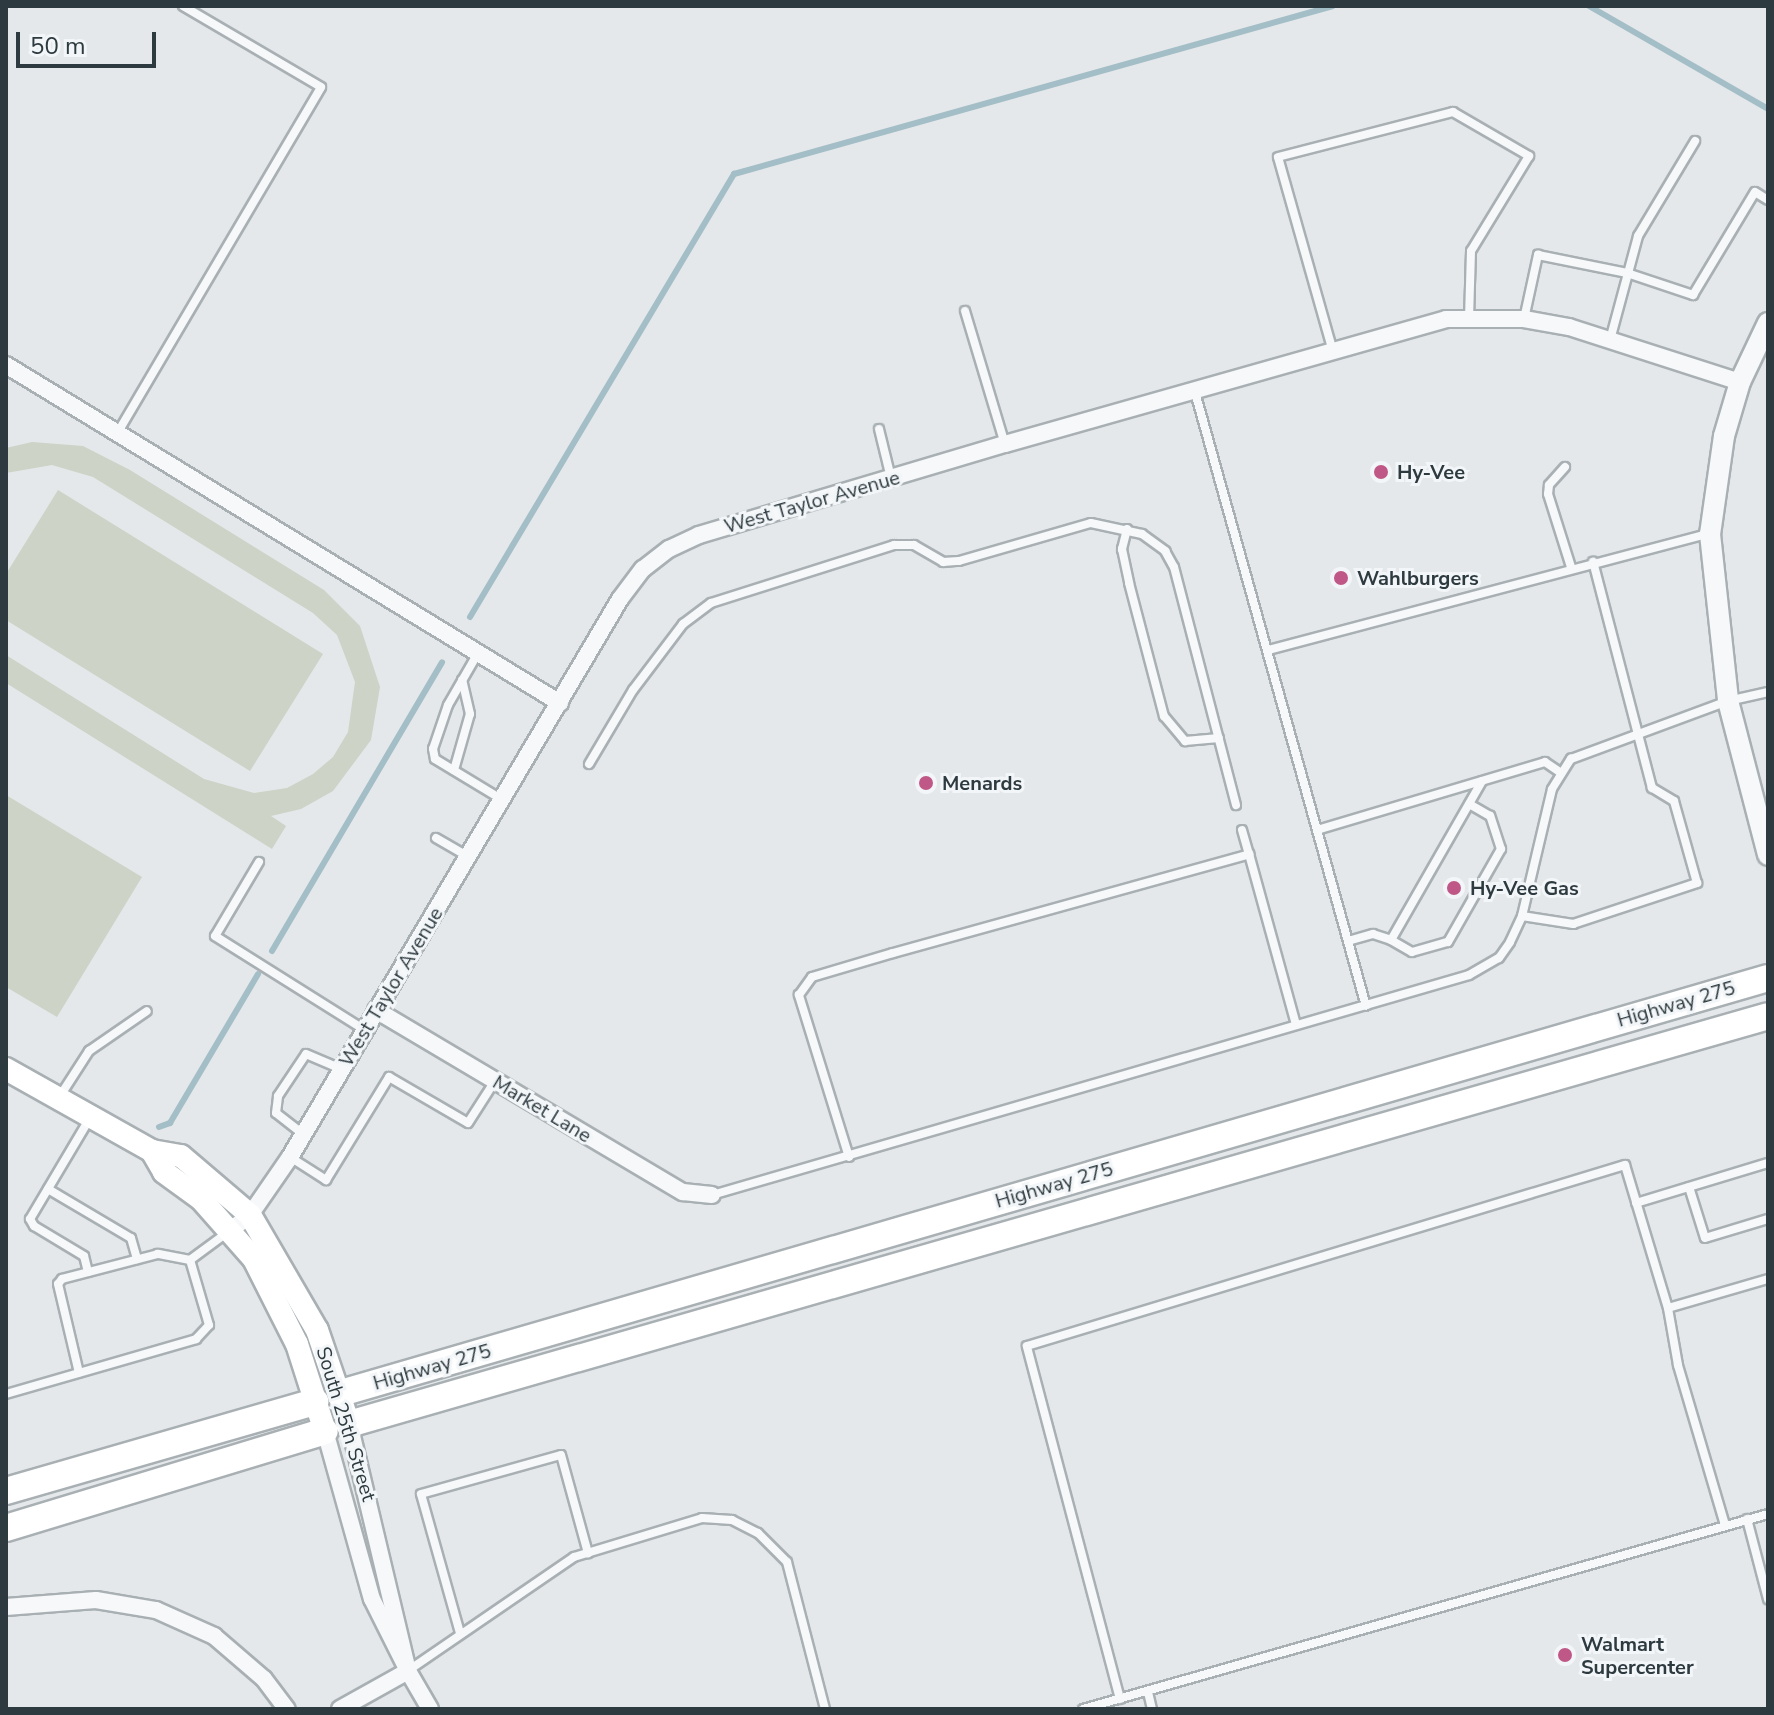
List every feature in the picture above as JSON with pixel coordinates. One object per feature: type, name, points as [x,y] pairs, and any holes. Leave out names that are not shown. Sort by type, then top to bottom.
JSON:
[{"type":"highway","name":"Highway 275","points":[[341,1393],[1768,978]]},
{"type":"highway","name":"Highway 275","points":[[6,1528],[337,1428],[1768,1016]]},
{"type":"highway","points":[[6,1491],[315,1402]]},
{"type":"main road","name":"South 25th Street","points":[[6,1069],[152,1151],[181,1156],[250,1215],[317,1330],[341,1393],[337,1428]]},
{"type":"main road","name":"South 25th Street","points":[[152,1151],[164,1172],[232,1229],[254,1259],[297,1344],[315,1402],[337,1428]]},
{"type":"street","name":"West Taylor Avenue","points":[[232,1229],[250,1215],[290,1157],[620,599],[643,569],[669,549],[699,535],[1005,444],[1195,392],[1332,348],[1446,319],[1524,319],[1610,341],[1740,382]]},
{"type":"street","points":[[1768,323],[1740,382],[1718,465],[1710,534],[1728,701],[1768,855]]},
{"type":"street","points":[[6,365],[560,703]]},
{"type":"street","name":"Market Lane","points":[[376,1010],[683,1192],[712,1195]]},
{"type":"street","name":"South 25th Street","points":[[337,1428],[372,1599],[430,1709]]},
{"type":"street","name":"South 25th Street","points":[[337,1428],[408,1671]]},
{"type":"street","points":[[6,1607],[96,1600],[156,1610],[214,1636],[264,1679],[287,1709]]},
{"type":"street","points":[[340,1709],[408,1671]]},
{"type":"lane","points":[[118,432],[321,87],[183,6]]},
{"type":"lane","points":[[1332,348],[1278,157],[1453,112],[1529,156],[1471,251],[1469,319]]},
{"type":"lane","points":[[1610,341],[1638,236],[1695,141]]},
{"type":"lane","points":[[1524,319],[1538,255],[1627,273],[1693,295],[1755,192],[1768,200]]},
{"type":"lane","points":[[965,311],[1005,444]]},
{"type":"lane","points":[[1195,392],[1366,1006]]},
{"type":"lane","points":[[879,429],[891,479]]},
{"type":"lane","points":[[1565,467],[1549,485],[1548,494],[1571,567]]},
{"type":"lane","points":[[589,764],[641,679],[683,624],[711,603],[894,545],[914,545],[943,562],[959,561],[1091,523],[1127,529],[1165,551],[1174,567],[1236,805]]},
{"type":"lane","points":[[1127,529],[1122,549],[1164,716],[1185,741],[1219,738]]},
{"type":"lane","points":[[1268,650],[1571,567],[1710,534]]},
{"type":"lane","points":[[1522,916],[1573,924],[1697,883],[1674,801],[1652,788],[1593,562]]},
{"type":"lane","points":[[478,653],[462,680],[433,749],[435,759],[502,799]]},
{"type":"lane","points":[[454,770],[470,714],[462,680]]},
{"type":"lane","points":[[712,1195],[1469,975],[1499,958],[1522,916],[1541,823],[1560,772],[1571,759],[1728,701],[1768,692]]},
{"type":"lane","points":[[1317,830],[1545,762],[1560,772]]},
{"type":"lane","points":[[1391,940],[1483,780]]},
{"type":"lane","points":[[1348,941],[1373,934],[1412,952],[1448,942],[1501,849],[1490,816],[1469,804]]},
{"type":"lane","points":[[1242,830],[1296,1025]]},
{"type":"lane","points":[[436,838],[467,856]]},
{"type":"lane","points":[[849,1157],[800,1003],[805,982],[1249,854]]},
{"type":"lane","points":[[259,862],[215,936],[365,1030]]},
{"type":"lane","points":[[58,1100],[89,1051],[147,1011]]},
{"type":"lane","points":[[304,1134],[276,1113],[278,1096],[306,1054],[342,1069]]},
{"type":"lane","points":[[290,1157],[326,1180],[389,1077],[468,1123],[495,1081]]},
{"type":"lane","points":[[88,1272],[84,1256],[34,1226],[30,1219],[90,1118]]},
{"type":"lane","points":[[1636,1203],[1768,1163]]},
{"type":"lane","points":[[1120,1699],[1027,1346],[1625,1165],[1668,1308],[1678,1365],[1725,1525]]},
{"type":"lane","points":[[1689,1187],[1705,1238],[1768,1219]]},
{"type":"lane","points":[[48,1189],[131,1238],[137,1259]]},
{"type":"lane","points":[[79,1373],[58,1284],[88,1272],[158,1254],[190,1260],[232,1229]]},
{"type":"lane","points":[[6,1394],[196,1339],[209,1325],[190,1260]]},
{"type":"lane","points":[[1668,1308],[1768,1279]]},
{"type":"lane","points":[[460,1633],[421,1494],[561,1455],[588,1553]]},
{"type":"lane","points":[[1083,1709],[1768,1514]]},
{"type":"lane","points":[[408,1671],[530,1583],[588,1553],[702,1518],[732,1520],[758,1533],[787,1562],[825,1709]]},
{"type":"lane","points":[[1747,1519],[1768,1599]]},
{"type":"lane","points":[[1148,1692],[1152,1709]]},
{"type":"shaded area","points":[[32,442],[83,446],[130,470],[324,590],[360,626],[380,687],[371,740],[333,791],[301,809],[271,816],[286,826],[272,849],[6,683],[6,655],[204,779],[254,793],[287,788],[313,774],[333,757],[348,732],[355,682],[337,635],[313,613],[93,477],[52,465],[6,473],[6,448]]},
{"type":"shaded area","points":[[58,490],[323,654],[250,771],[6,620],[6,574]]},
{"type":"shaded area","points":[[6,795],[142,877],[57,1017],[6,987]]},
{"type":"waterway","points":[[470,617],[734,174],[1333,6]]},
{"type":"waterway","points":[[1589,6],[1768,109]]},
{"type":"waterway","points":[[272,951],[442,662]]},
{"type":"waterway","points":[[159,1127],[170,1123],[258,974]]},
{"type":"place","name":"Hy-Vee","points":[[1381,472]]},
{"type":"place","name":"Wahlburgers","points":[[1341,578]]},
{"type":"place","name":"Menards","points":[[926,783]]},
{"type":"place","name":"Hy-Vee Gas","points":[[1454,888]]},
{"type":"place","name":"Walmart Supercenter","points":[[1565,1655]]}]
